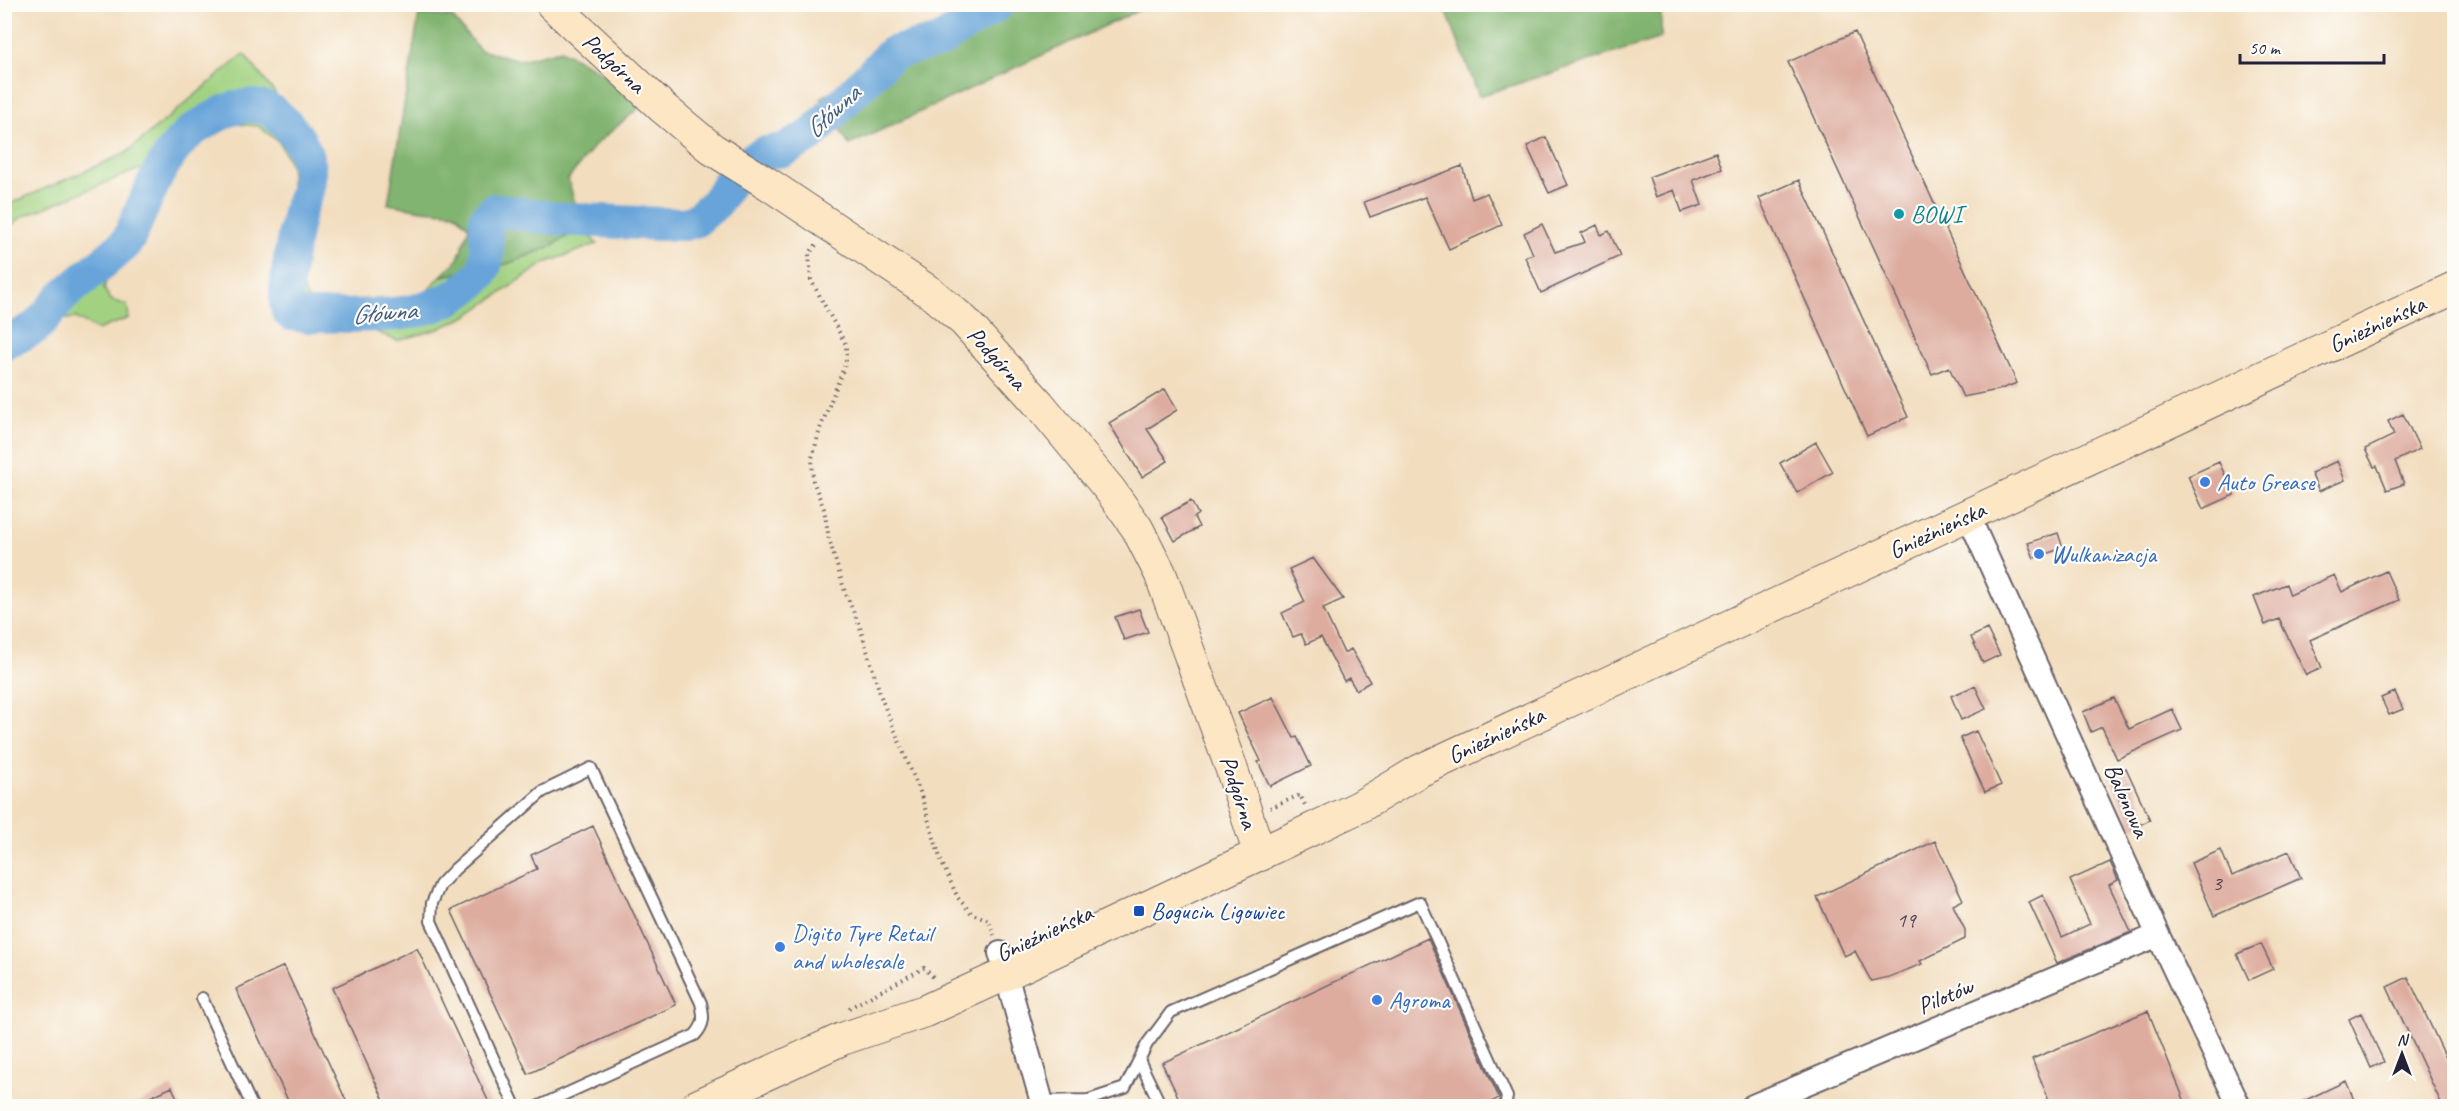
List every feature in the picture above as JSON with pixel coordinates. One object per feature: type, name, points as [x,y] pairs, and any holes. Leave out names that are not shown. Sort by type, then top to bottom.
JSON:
[{"type":"main road","name":"Podgórna","points":[[552,4],[663,108],[712,149],[767,183],[931,293],[964,321],[1039,404],[1137,528],[1160,573],[1231,767],[1260,834]]},
{"type":"main road","name":"Gnieźnieńska","points":[[1260,834],[1359,807],[1419,771],[2454,288]]},
{"type":"main road","name":"Gnieźnieńska","points":[[842,1026],[925,1011],[1003,964],[1260,834],[1350,794],[1419,771]]},
{"type":"main road","name":"Gnieźnieńska","points":[[697,1107],[842,1026],[938,982],[1003,964]]},
{"type":"street","name":"Balonowa","points":[[1968,515],[2158,935],[2239,1107]]},
{"type":"street","name":"Pilotów","points":[[1753,1107],[2158,935]]},
{"type":"street","points":[[1003,964],[1042,1104]]},
{"type":"lane","points":[[515,1107],[431,921],[432,903],[440,885],[455,869],[542,792],[591,768],[701,1003],[704,1017],[702,1028],[695,1035],[538,1107]]},
{"type":"lane","points":[[1042,1104],[1089,1100],[1125,1088],[1147,1044],[1171,1012],[1420,902],[1507,1097],[1505,1107]]},
{"type":"lane","points":[[202,998],[252,1107]]},
{"type":"lane","points":[[1139,1060],[1161,1107]]},
{"type":"path","points":[[831,226],[809,254],[811,280],[846,345],[846,362],[820,429],[812,458],[813,481],[824,509],[845,592],[860,627],[882,700],[920,792],[941,861],[958,898],[972,914],[989,920],[1003,964]]},
{"type":"path","points":[[1260,834],[1300,795],[1308,812]]},
{"type":"path","points":[[842,1026],[924,968],[938,982]]},
{"type":"green space","points":[[972,4],[1150,5],[849,145],[821,98]]},
{"type":"green space","points":[[1444,5],[1661,5],[1661,38],[1479,96]]},
{"type":"green space","points":[[419,14],[452,17],[480,50],[520,60],[561,50],[598,70],[640,107],[596,144],[568,179],[582,227],[552,246],[507,264],[441,276],[458,259],[469,227],[455,213],[388,204]]},
{"type":"green space","points":[[244,54],[274,92],[315,158],[317,185],[307,215],[301,285],[308,299],[323,307],[405,307],[422,297],[441,276],[507,264],[552,246],[582,227],[597,244],[545,263],[467,316],[438,329],[397,341],[366,327],[285,323],[274,308],[280,248],[291,195],[291,166],[279,142],[258,126],[236,124],[202,138],[180,158],[131,249],[109,271],[104,289],[111,300],[127,305],[129,318],[97,330],[76,318],[57,320],[5,357],[5,329],[26,317],[129,226],[148,177],[139,169],[22,217],[5,230],[5,206],[126,153]]},
{"type":"building","name":"BOWI","points":[[1855,32],[2017,383],[1998,390],[1963,397],[1949,367],[1932,374],[1788,62]]},
{"type":"building","points":[[1546,137],[1568,185],[1549,193],[1527,146]]},
{"type":"building","points":[[1716,152],[1722,169],[1693,180],[1702,205],[1682,212],[1674,190],[1656,197],[1649,177]]},
{"type":"building","points":[[1462,166],[1472,199],[1487,193],[1502,225],[1449,249],[1425,197],[1370,217],[1364,202]]},
{"type":"building","points":[[1799,180],[1908,417],[1867,436],[1759,198]]},
{"type":"building","points":[[1542,224],[1555,252],[1585,242],[1581,233],[1597,225],[1601,235],[1609,231],[1620,256],[1541,293],[1525,257],[1533,254],[1524,233]]},
{"type":"building","points":[[1165,389],[1177,410],[1147,429],[1168,461],[1142,477],[1109,423]]},
{"type":"building","points":[[2403,414],[2420,449],[2395,461],[2404,484],[2387,490],[2377,466],[2374,467],[2365,449],[2394,435],[2388,421]]},
{"type":"building","points":[[1816,442],[1833,472],[1797,493],[1780,463]]},
{"type":"building","points":[[2337,461],[2345,480],[2319,491],[2311,473]]},
{"type":"building","points":[[2219,462],[2234,495],[2203,509],[2188,476]]},
{"type":"building","points":[[1191,501],[1198,514],[1194,517],[1199,527],[1175,541],[1162,517]]},
{"type":"building","points":[[2058,533],[2063,548],[2034,558],[2028,543]]},
{"type":"building","points":[[1313,558],[1343,599],[1323,608],[1344,653],[1351,649],[1370,682],[1356,690],[1349,678],[1344,681],[1321,637],[1306,644],[1301,634],[1293,637],[1282,613],[1305,602],[1289,569]]},
{"type":"building","points":[[2386,571],[2399,600],[2310,640],[2322,668],[2306,675],[2279,619],[2265,625],[2254,597],[2286,584],[2290,595],[2334,575],[2342,592]]},
{"type":"building","points":[[1139,609],[1148,632],[1124,640],[1115,617]]},
{"type":"building","points":[[1987,629],[2000,655],[1983,663],[1971,637]]},
{"type":"building","points":[[1975,686],[1986,709],[1961,720],[1951,696]]},
{"type":"building","points":[[2395,692],[2403,709],[2389,715],[2381,698]]},
{"type":"building","points":[[1273,697],[1311,766],[1270,786],[1238,713]]},
{"type":"building","points":[[2114,698],[2129,729],[2172,709],[2182,730],[2117,759],[2102,727],[2091,732],[2083,712]]},
{"type":"building","points":[[1976,731],[2001,785],[1985,792],[1960,738]]},
{"type":"building","points":[[2126,768],[2150,820],[2133,828],[2109,776]]},
{"type":"building","points":[[593,826],[676,1005],[528,1074],[451,910],[537,869],[531,855]]},
{"type":"building","points":[[1935,841],[1963,900],[1953,905],[1965,930],[1965,939],[1920,961],[1922,964],[1889,977],[1871,981],[1855,951],[1844,956],[1817,897]]},
{"type":"building","points":[[2221,850],[2232,876],[2289,851],[2301,878],[2214,916],[2191,863]]},
{"type":"building","points":[[2110,862],[2118,880],[2109,885],[2131,932],[2057,963],[2029,902],[2043,895],[2062,937],[2090,924],[2070,880]]},
{"type":"building","name":"Agroma","points":[[1428,938],[1499,1098],[1482,1107],[1183,1107],[1162,1063]]},
{"type":"building","points":[[2261,944],[2273,969],[2249,980],[2237,954]]},
{"type":"building","points":[[417,948],[491,1107],[387,1107],[332,988]]},
{"type":"building","points":[[284,966],[349,1107],[291,1107],[236,989]]},
{"type":"building","points":[[2408,977],[2454,1075],[2454,1107],[2443,1107],[2387,987]]},
{"type":"building","points":[[2148,1011],[2187,1107],[2052,1107],[2032,1059]]},
{"type":"building","points":[[2361,1013],[2384,1062],[2371,1068],[2349,1019]]},
{"type":"building","points":[[2346,1081],[2357,1107],[2291,1107]]},
{"type":"building","points":[[172,1087],[181,1107],[129,1107]]},
{"type":"waterway","name":"Główna","points":[[4,344],[36,327],[64,295],[123,246],[161,170],[177,145],[196,128],[226,111],[246,106],[266,108],[277,115],[293,131],[304,149],[309,180],[299,212],[291,251],[286,298],[288,311],[291,314],[306,316],[387,315],[426,308],[445,301],[471,284],[482,272],[486,262],[486,218],[495,210],[560,219],[659,224],[684,224],[695,221],[716,203],[729,183],[753,159],[765,153],[784,150],[810,136],[892,53],[940,41],[998,4]]},
{"type":"place","name":"BOWI","points":[[1899,214]]},
{"type":"place","name":"Auto Grease","points":[[2205,482]]},
{"type":"place","name":"Wulkanizacja","points":[[2039,554]]},
{"type":"place","name":"Bogucin Ligowiec","points":[[1139,911]]},
{"type":"place","name":"Digito Tyre Retail and wholesale","points":[[780,947]]},
{"type":"place","name":"Agroma","points":[[1377,1000]]}]
